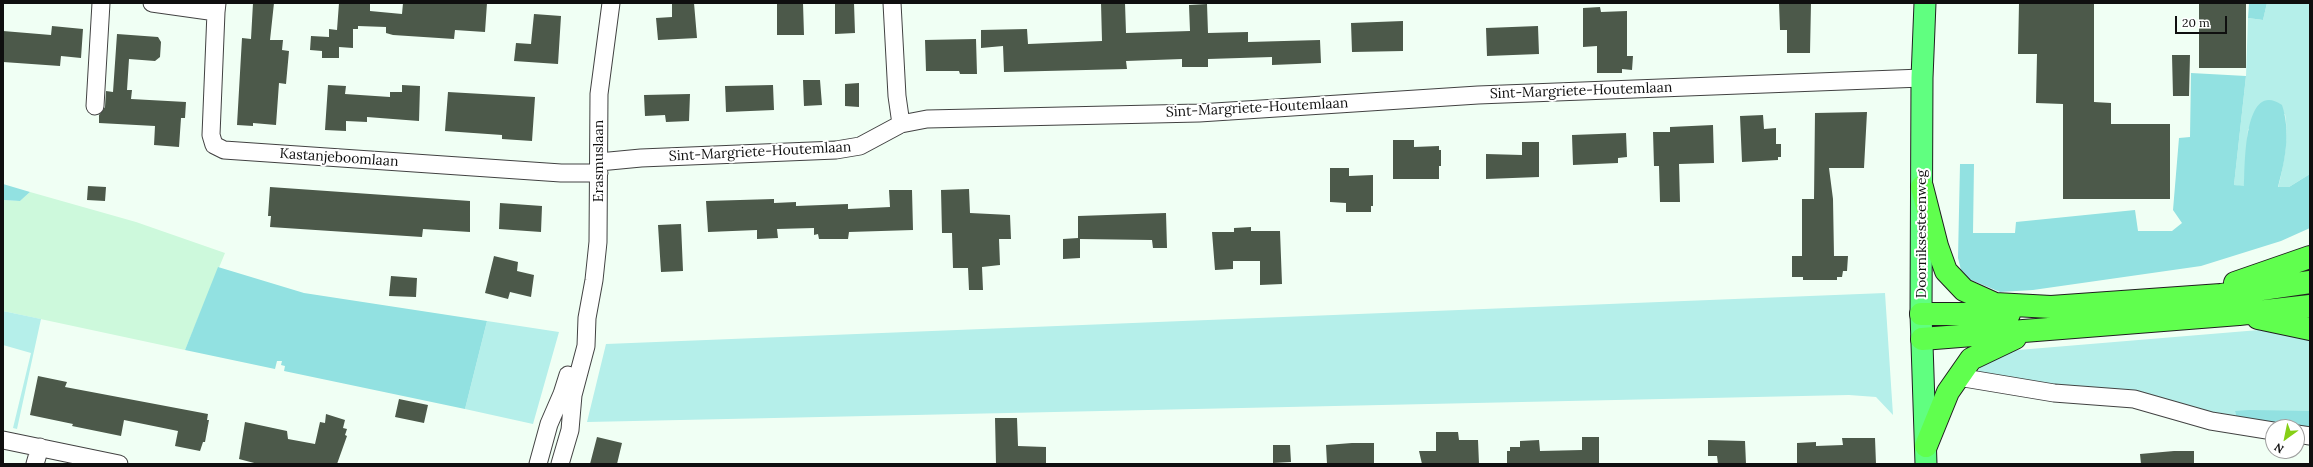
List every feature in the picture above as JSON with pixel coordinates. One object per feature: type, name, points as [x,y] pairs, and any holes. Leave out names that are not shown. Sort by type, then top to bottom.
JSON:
[{"type":"highway","points":[[1922,187],[1946,271],[1964,290],[1995,304],[2051,307],[2160,300],[2221,295],[2310,282]]},
{"type":"highway","points":[[2160,300],[2238,282],[2310,257]]},
{"type":"highway","points":[[1922,340],[2239,314],[2310,306]]},
{"type":"highway","points":[[1921,314],[2029,314],[2051,307]]},
{"type":"highway","points":[[2239,314],[2310,330]]},
{"type":"highway","points":[[1926,455],[1948,392],[1971,359],[2027,332]]},
{"type":"main road","name":"Doorniksesteenweg","points":[[1925,3],[1922,78],[1921,314],[1926,455]]},
{"type":"street","points":[[95,106],[101,3]]},
{"type":"street","points":[[152,3],[217,8]]},
{"type":"street","name":"Erasmuslaan","points":[[587,318],[594,280],[598,242],[599,94],[611,3]]},
{"type":"street","points":[[892,3],[897,96],[901,124]]},
{"type":"street","name":"Kastanjeboomlaan","points":[[217,8],[211,135],[214,145],[224,150],[561,173],[599,167]]},
{"type":"street","name":"Sint-Margriete-Houtemlaan","points":[[599,167],[641,158],[836,150],[860,146],[901,124],[927,119],[1198,113],[1486,95],[1922,78]]},
{"type":"street","points":[[538,464],[549,424],[562,394],[576,345],[587,318]]},
{"type":"street","points":[[560,464],[570,430],[573,395],[586,346],[587,318]]},
{"type":"street","points":[[1958,377],[2054,393],[2134,399],[2211,421],[2265,430]]},
{"type":"street","points":[[3,440],[119,464]]},
{"type":"street","points":[[36,464],[40,447]]},
{"type":"green space","points":[[30,192],[136,222],[225,253],[185,350],[3,311],[3,200],[20,201]]},
{"type":"shaded area","points":[[2249,3],[2267,3],[2263,20],[2248,18]]},
{"type":"shaded area","points":[[2267,3],[2310,3],[2310,174],[2289,187],[2278,188],[2285,151],[2285,114],[2248,129],[2244,187],[2234,185],[2246,76],[2248,18],[2263,20]]},
{"type":"shaded area","points":[[2191,73],[2246,76],[2234,185],[2244,186],[2246,145],[2253,114],[2260,104],[2269,100],[2282,105],[2285,115],[2287,136],[2285,157],[2278,187],[2289,187],[2310,174],[2310,228],[2281,241],[2201,266],[2033,290],[2000,292],[1969,279],[1961,270],[1958,258],[1960,164],[1974,164],[1973,233],[2015,233],[2016,222],[2135,210],[2138,231],[2172,231],[2182,223],[2173,210],[2179,138],[2190,137]]},
{"type":"shaded area","points":[[3,184],[30,192],[20,201],[3,200]]},
{"type":"shaded area","points":[[218,267],[304,293],[487,321],[465,409],[284,371],[285,366],[281,365],[282,361],[277,361],[275,369],[185,350]]},
{"type":"shaded area","points":[[1885,293],[1893,415],[1876,397],[1849,395],[587,422],[606,344]]},
{"type":"shaded area","points":[[3,311],[41,319],[17,429],[13,428],[31,353],[3,345]]},
{"type":"shaded area","points":[[487,321],[559,332],[533,424],[465,409]]},
{"type":"shaded area","points":[[2259,330],[2310,340],[2310,411],[2235,411],[2237,422],[2101,392],[1981,375],[1978,371],[1981,366],[2006,351]]},
{"type":"shaded area","points":[[2235,411],[2310,411],[2310,429],[2305,429],[2305,419],[2265,419],[2265,425],[2237,422]]},
{"type":"building","points":[[253,3],[274,3],[270,40],[283,40],[282,50],[289,51],[286,84],[279,83],[276,125],[253,123],[253,126],[237,125],[242,38],[251,39]]},
{"type":"building","points":[[339,3],[370,3],[370,11],[402,14],[403,3],[487,3],[485,32],[455,30],[454,39],[393,35],[386,33],[386,27],[358,26],[358,29],[353,29],[353,48],[339,47],[339,58],[322,58],[322,51],[310,50],[311,36],[329,37],[329,29],[337,30]]},
{"type":"building","points":[[672,3],[694,3],[697,38],[658,40],[656,18],[672,17]]},
{"type":"building","points":[[777,3],[803,3],[804,35],[777,35]]},
{"type":"building","points":[[835,3],[854,3],[855,33],[835,34]]},
{"type":"building","points":[[1101,3],[1125,3],[1126,33],[1190,31],[1189,5],[1207,4],[1208,33],[1248,32],[1248,42],[1320,40],[1321,63],[1272,65],[1272,57],[1208,59],[1208,67],[1182,67],[1182,59],[1126,61],[1127,69],[1004,72],[1003,46],[981,48],[981,30],[1027,29],[1028,44],[1102,41]]},
{"type":"building","points":[[1779,3],[1811,3],[1810,53],[1787,53],[1787,30],[1780,30]]},
{"type":"building","points":[[2019,3],[2094,3],[2094,102],[2111,103],[2111,124],[2170,124],[2170,199],[2063,199],[2063,104],[2036,103],[2037,54],[2018,54]]},
{"type":"building","points":[[2199,3],[2246,3],[2246,68],[2199,68]]},
{"type":"building","points":[[1600,7],[1601,12],[1627,11],[1627,56],[1633,56],[1632,70],[1622,69],[1622,73],[1597,73],[1597,46],[1583,47],[1583,8]]},
{"type":"building","points":[[534,14],[561,16],[558,64],[514,61],[516,43],[531,44]]},
{"type":"building","points":[[1403,21],[1403,51],[1352,52],[1351,23]]},
{"type":"building","points":[[52,26],[83,29],[81,58],[61,56],[60,66],[3,62],[3,31],[51,35]]},
{"type":"building","points":[[1538,26],[1539,54],[1487,56],[1486,28]]},
{"type":"building","points":[[117,34],[158,37],[161,42],[160,57],[155,61],[129,59],[127,90],[132,90],[131,99],[186,102],[185,118],[181,118],[179,147],[154,145],[155,126],[99,123],[99,115],[105,107],[106,91],[113,92]]},
{"type":"building","points":[[976,39],[977,74],[960,74],[959,71],[926,71],[925,40]]},
{"type":"building","points":[[2172,55],[2190,55],[2189,96],[2173,96]]},
{"type":"building","points":[[803,80],[820,80],[822,105],[804,106]]},
{"type":"building","points":[[859,83],[859,107],[845,106],[845,84]]},
{"type":"building","points":[[328,85],[346,86],[345,94],[390,97],[390,92],[402,92],[402,85],[420,86],[419,121],[367,117],[367,122],[346,121],[346,131],[325,130]]},
{"type":"building","points":[[773,85],[774,110],[726,112],[725,86]]},
{"type":"building","points":[[448,92],[535,97],[532,141],[502,139],[502,135],[445,131]]},
{"type":"building","points":[[690,94],[689,121],[666,122],[665,115],[645,116],[644,95]]},
{"type":"building","points":[[1867,112],[1864,168],[1829,168],[1833,199],[1834,256],[1848,256],[1847,271],[1843,271],[1842,277],[1837,277],[1837,280],[1803,280],[1803,277],[1792,277],[1792,256],[1802,256],[1802,199],[1814,199],[1815,113]]},
{"type":"building","points":[[1763,115],[1764,129],[1776,128],[1776,144],[1781,144],[1781,157],[1778,157],[1778,160],[1742,162],[1740,116]]},
{"type":"building","points":[[1713,125],[1714,163],[1679,164],[1680,202],[1660,202],[1659,166],[1654,166],[1653,132],[1670,132],[1670,127]]},
{"type":"building","points":[[1626,133],[1627,157],[1618,158],[1618,163],[1573,165],[1572,135]]},
{"type":"building","points":[[1393,140],[1414,140],[1414,147],[1439,146],[1439,150],[1441,150],[1441,166],[1439,166],[1439,179],[1393,179]]},
{"type":"building","points":[[1522,142],[1539,142],[1539,177],[1486,179],[1486,154],[1522,155]]},
{"type":"building","points":[[1330,168],[1349,168],[1349,176],[1373,175],[1373,206],[1371,206],[1371,212],[1346,212],[1346,203],[1330,202]]},
{"type":"building","points":[[88,186],[106,187],[105,201],[87,200]]},
{"type":"building","points":[[270,187],[470,201],[470,232],[423,229],[422,237],[270,227],[271,216],[268,216]]},
{"type":"building","points":[[969,189],[970,213],[1010,215],[1011,239],[999,239],[1000,265],[982,267],[983,290],[969,290],[968,268],[953,268],[952,233],[942,233],[941,190]]},
{"type":"building","points":[[889,190],[912,190],[913,230],[849,232],[848,239],[819,239],[818,234],[814,235],[814,228],[777,229],[778,238],[757,239],[757,230],[708,232],[706,201],[774,199],[774,203],[796,202],[796,206],[848,204],[848,209],[890,207]]},
{"type":"building","points":[[500,203],[542,206],[541,232],[499,229]]},
{"type":"building","points":[[1166,213],[1167,248],[1153,248],[1152,240],[1080,239],[1080,258],[1063,259],[1063,239],[1078,238],[1078,216]]},
{"type":"building","points":[[681,224],[683,271],[661,272],[658,225]]},
{"type":"building","points":[[1251,227],[1251,231],[1280,231],[1282,284],[1260,285],[1260,261],[1233,261],[1233,269],[1215,270],[1212,232],[1234,232],[1234,228]]},
{"type":"building","points":[[494,256],[518,262],[517,271],[534,275],[531,297],[510,292],[508,299],[485,293]]},
{"type":"building","points":[[391,276],[417,278],[416,297],[389,296]]},
{"type":"building","points":[[38,376],[67,382],[65,387],[208,414],[207,420],[209,420],[205,442],[203,442],[200,451],[175,446],[178,431],[124,420],[121,436],[72,426],[73,424],[30,415]]},
{"type":"building","points":[[399,399],[428,405],[424,423],[395,417]]},
{"type":"building","points":[[326,414],[345,420],[343,428],[347,429],[345,435],[347,436],[337,464],[258,464],[239,459],[245,422],[287,431],[288,439],[315,444],[320,422],[325,423]]},
{"type":"building","points":[[995,418],[1017,418],[1018,446],[1046,447],[1046,464],[996,464]]},
{"type":"building","points":[[1436,432],[1458,432],[1459,440],[1478,440],[1479,464],[1422,464],[1419,451],[1436,451]]},
{"type":"building","points":[[597,437],[622,443],[617,464],[590,464]]},
{"type":"building","points":[[1582,437],[1599,437],[1599,464],[1507,464],[1507,451],[1510,451],[1510,447],[1520,447],[1520,441],[1539,440],[1540,451],[1582,450]]},
{"type":"building","points":[[1842,438],[1875,438],[1876,464],[1797,464],[1797,443],[1816,442],[1816,446],[1843,445]]},
{"type":"building","points":[[1708,440],[1745,441],[1746,464],[1718,464],[1717,456],[1708,456]]},
{"type":"building","points":[[1374,443],[1374,464],[1327,464],[1326,445]]},
{"type":"building","points":[[1273,445],[1290,445],[1291,462],[1273,463]]},
{"type":"building","points":[[2194,451],[2194,464],[2141,464],[2140,454]]}]
